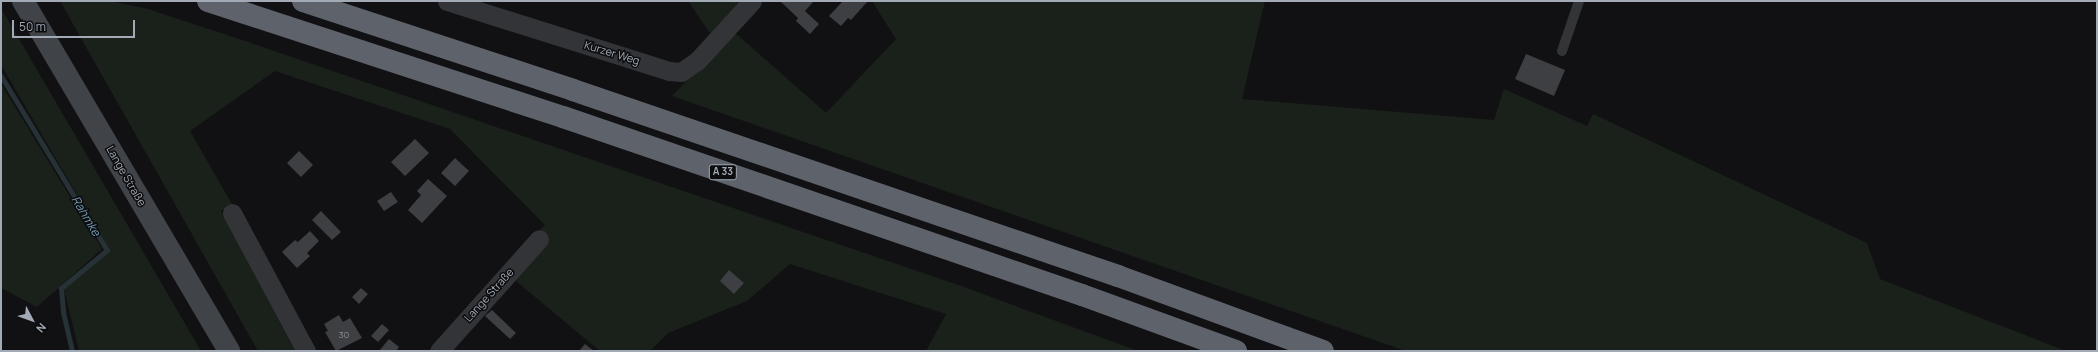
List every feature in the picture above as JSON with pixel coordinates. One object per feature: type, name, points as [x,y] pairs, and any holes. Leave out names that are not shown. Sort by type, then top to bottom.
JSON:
[{"type":"highway","name":"A 33","points":[[208,1],[578,122],[1082,295],[1236,351]]},
{"type":"highway","points":[[303,1],[573,90],[1110,273],[1323,351]]},
{"type":"street","name":"Lange Straße","points":[[23,1],[229,351]]},
{"type":"street","name":"Kurzer Weg","points":[[447,1],[662,69],[681,72],[698,60],[752,1]]},
{"type":"street","points":[[232,213],[306,351]]},
{"type":"street","name":"Lange Straße","points":[[438,351],[539,239]]},
{"type":"lane","points":[[1562,51],[1579,1]]},
{"type":"shaded area","points":[[60,1],[109,1],[148,9],[964,287],[1138,351],[926,351],[946,314],[790,264],[747,301],[668,333],[650,351],[600,351],[503,270],[545,225],[450,129],[275,71],[190,131],[232,204],[221,211],[295,351],[258,351]]},
{"type":"shaded area","points":[[688,1],[744,1],[712,36]]},
{"type":"shaded area","points":[[872,1],[1265,1],[1242,99],[1494,120],[1504,89],[1587,126],[1593,114],[1867,243],[1880,279],[2066,351],[1406,351],[672,96],[733,31],[826,113],[896,39]]},
{"type":"shaded area","points":[[1,8],[201,351],[79,351],[64,289],[110,251],[1,65]]},
{"type":"shaded area","points":[[1,84],[102,249],[37,307],[1,288]]},
{"type":"building","points":[[780,1],[814,1],[805,11],[819,24],[810,34],[796,21],[798,18]]},
{"type":"building","points":[[843,1],[868,1],[851,20],[848,18],[841,26],[829,16]]},
{"type":"building","points":[[1526,54],[1565,70],[1554,96],[1515,79]]},
{"type":"building","points":[[415,139],[429,153],[405,176],[391,162]]},
{"type":"building","points":[[299,151],[313,165],[301,177],[287,163]]},
{"type":"building","points":[[455,158],[469,171],[455,186],[441,173]]},
{"type":"building","points":[[428,179],[447,196],[422,223],[408,210],[421,195],[417,191]]},
{"type":"building","points":[[391,192],[398,202],[384,211],[377,201]]},
{"type":"building","points":[[321,211],[341,232],[332,240],[312,220]]},
{"type":"building","points":[[310,231],[319,241],[307,253],[310,256],[297,268],[282,252],[295,240],[298,242]]},
{"type":"building","points":[[729,270],[744,283],[734,294],[720,281]]},
{"type":"building","points":[[361,288],[368,294],[359,304],[352,297]]},
{"type":"building","points":[[492,310],[516,333],[510,339],[485,316]]},
{"type":"building","points":[[339,315],[343,322],[350,318],[362,338],[336,351],[325,332],[328,331],[324,324]]},
{"type":"building","points":[[382,324],[389,330],[378,342],[371,336]]},
{"type":"building","points":[[389,339],[399,347],[396,351],[379,351]]},
{"type":"building","points":[[585,344],[594,351],[579,351]]},
{"type":"waterway","name":"Rahmke","points":[[1,76],[107,250],[61,288],[63,312],[72,351]]}]
